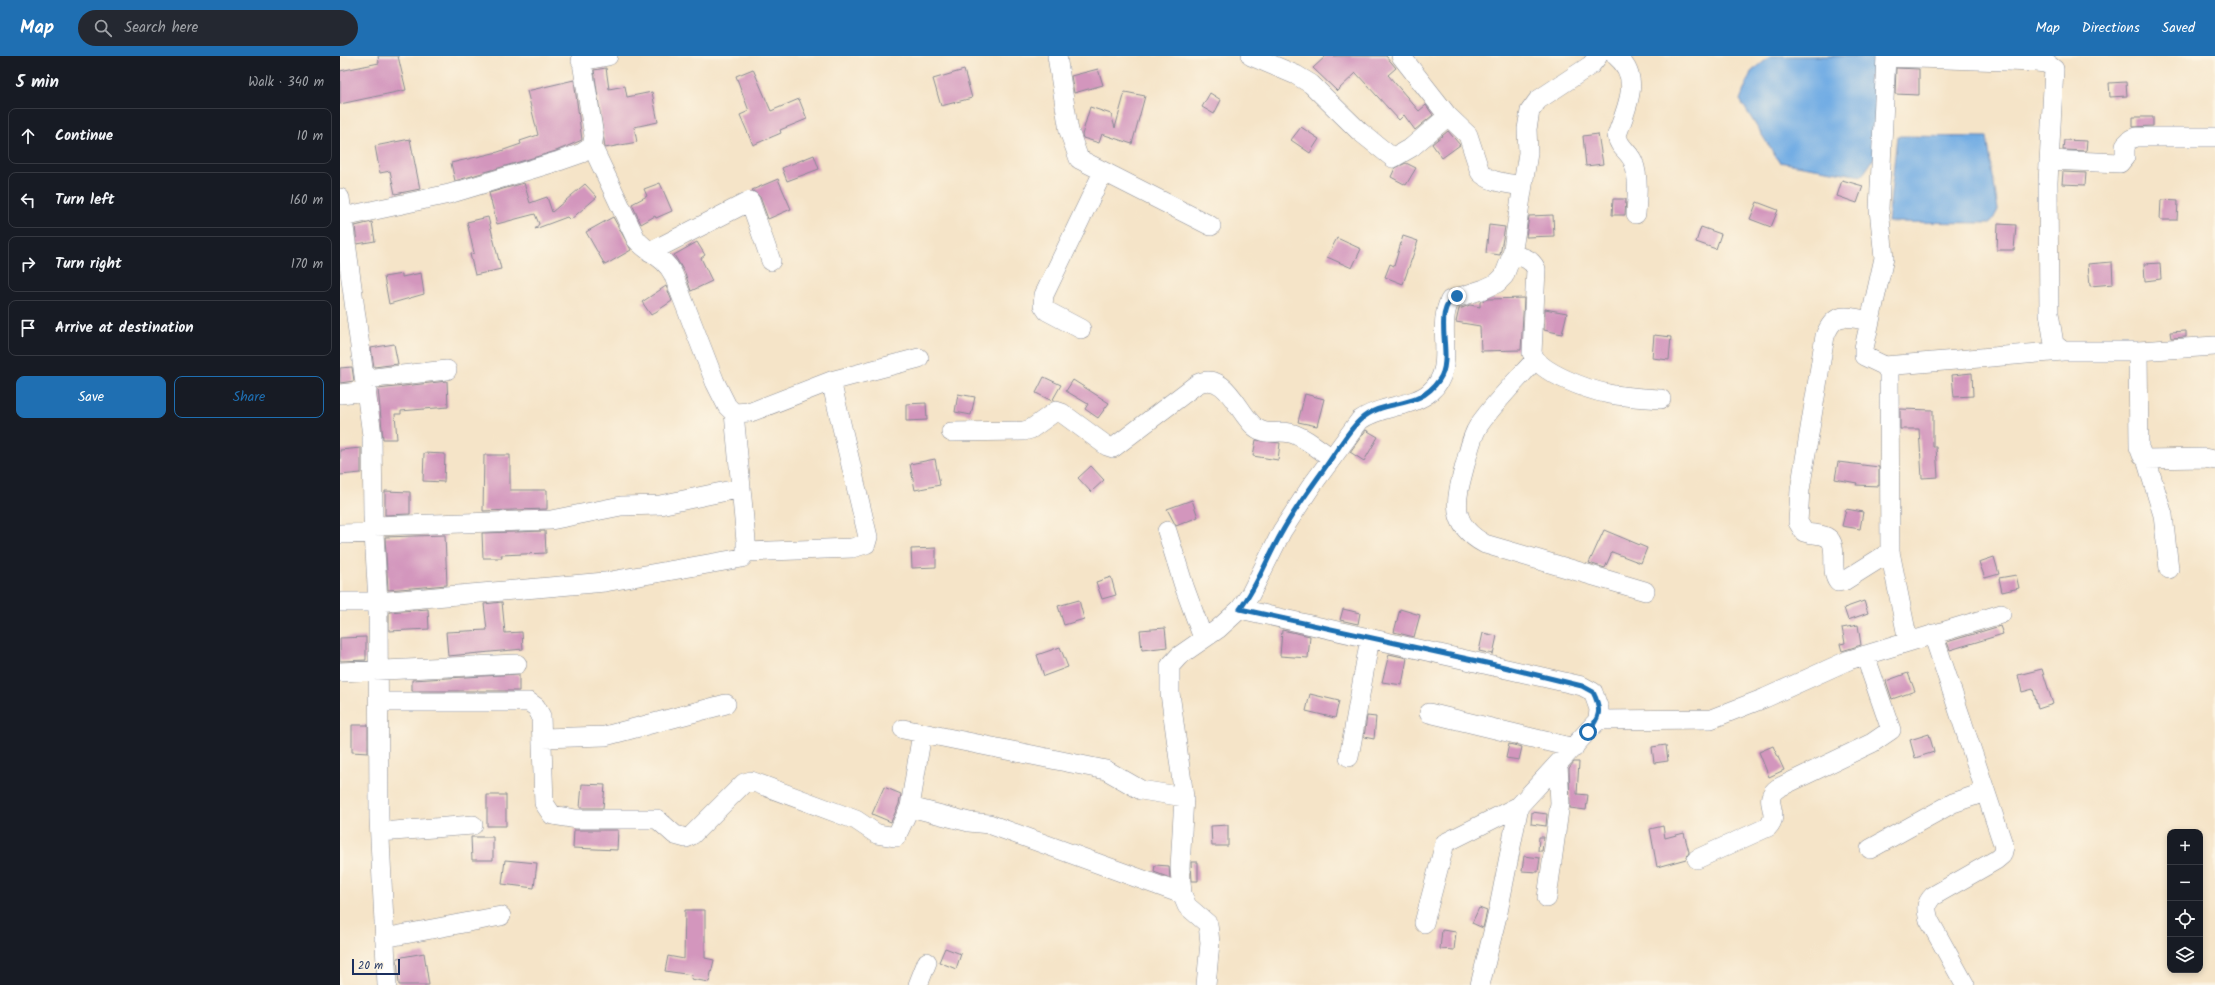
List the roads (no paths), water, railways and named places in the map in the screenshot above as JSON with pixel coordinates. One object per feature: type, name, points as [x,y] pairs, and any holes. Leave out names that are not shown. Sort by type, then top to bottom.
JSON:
[{"type":"street","points":[[340,602],[378,602],[606,582],[733,560],[742,558],[746,552],[734,413],[727,406],[715,382],[674,274],[668,264],[643,247],[636,239],[592,146],[594,136],[581,58],[608,56]]},
{"type":"street","points":[[1057,56],[1069,131],[1079,159],[1211,226]]},
{"type":"street","points":[[1251,56],[1296,75],[1311,84],[1359,131],[1393,158],[1412,147],[1448,116]]},
{"type":"street","points":[[1401,56],[1448,116],[1468,135],[1480,172],[1484,176],[1497,181],[1522,186]]},
{"type":"street","points":[[1206,985],[1210,943],[1208,924],[1187,906],[1182,894],[1180,868],[1184,797],[1170,693],[1170,666],[1179,656],[1218,629],[1240,609],[1250,595],[1282,531],[1360,420],[1372,412],[1421,398],[1431,392],[1441,378],[1445,361],[1445,310],[1450,300],[1497,283],[1504,276],[1512,255],[1528,153],[1527,129],[1530,111],[1538,100],[1591,65],[1598,56]]},
{"type":"street","points":[[1616,56],[1623,62],[1631,78],[1631,87],[1617,135],[1617,142],[1634,162],[1637,181],[1636,214]]},
{"type":"street","points":[[1908,641],[1890,552],[1890,373],[1885,366],[1864,356],[1864,348],[1884,258],[1879,209],[1886,57],[2046,63],[2054,69],[2050,160],[2049,314],[2054,344],[2063,351]]},
{"type":"street","points":[[2050,160],[2120,163],[2125,157],[2125,145],[2131,139],[2137,137],[2215,137]]},
{"type":"street","points":[[343,218],[449,194],[559,161],[582,153],[592,146]]},
{"type":"street","points":[[1081,329],[1047,312],[1043,305],[1044,295],[1103,172]]},
{"type":"street","points":[[340,198],[372,434],[374,529],[378,602],[381,870],[387,985]]},
{"type":"street","points":[[650,252],[750,201],[771,261]]},
{"type":"street","points":[[1512,255],[1526,258],[1533,262],[1536,268],[1532,353],[1534,360],[1558,375],[1608,394],[1661,399]]},
{"type":"street","points":[[1870,321],[1846,317],[1837,318],[1830,323],[1825,336],[1803,465],[1798,522],[1804,532],[1828,538],[1833,543],[1834,577],[1838,582],[1844,581],[1890,552]]},
{"type":"street","points":[[1885,366],[2063,351],[2138,351],[2215,346]]},
{"type":"street","points":[[2138,351],[2139,446],[2142,455],[2146,459],[2163,515],[2169,569]]},
{"type":"street","points":[[734,413],[751,412],[831,381],[919,358]]},
{"type":"street","points":[[1534,360],[1487,416],[1473,437],[1457,497],[1457,508],[1460,520],[1476,539],[1485,544],[1645,590]]},
{"type":"street","points":[[340,394],[366,385],[447,370]]},
{"type":"street","points":[[951,432],[1024,431],[1031,429],[1056,411],[1069,417],[1107,446],[1113,448],[1197,384],[1205,380],[1212,380],[1224,388],[1254,426],[1262,432],[1291,433],[1332,458]]},
{"type":"street","points":[[746,552],[852,548],[866,544],[868,537],[831,381]]},
{"type":"street","points":[[2146,459],[2204,458],[2215,460]]},
{"type":"street","points":[[340,534],[374,529],[551,520],[621,506],[660,505],[741,488]]},
{"type":"street","points":[[1168,531],[1184,586],[1203,638]]},
{"type":"street","points":[[1240,609],[1582,686],[1593,692],[1599,709],[1598,720],[1574,748],[1519,806],[1445,843],[1424,923]]},
{"type":"street","points":[[1598,720],[1711,719],[1865,655],[2001,614]]},
{"type":"street","points":[[1933,634],[2004,848],[2002,855],[1996,860],[1933,896],[1927,902],[1926,909],[1929,920],[1965,985]]},
{"type":"street","points":[[1349,756],[1370,638]]},
{"type":"street","points":[[1696,859],[1768,827],[1773,822],[1774,815],[1769,798],[1771,793],[1778,788],[1872,743],[1891,730],[1865,655]]},
{"type":"street","points":[[340,672],[517,664]]},
{"type":"street","points":[[379,702],[529,702],[536,707],[541,716],[544,803],[552,815],[576,819],[657,819],[675,835],[686,838],[692,835],[744,783],[750,781],[856,820],[877,834],[896,837],[910,807],[922,733]]},
{"type":"street","points":[[542,738],[605,736],[726,704]]},
{"type":"street","points":[[1429,713],[1574,748]]},
{"type":"street","points":[[903,729],[1106,770],[1141,790],[1184,797]]},
{"type":"street","points":[[1547,898],[1560,803],[1558,765]]},
{"type":"street","points":[[1870,849],[1952,803],[1986,792]]},
{"type":"street","points":[[1480,985],[1498,912],[1519,806]]},
{"type":"street","points":[[910,807],[969,822],[989,824],[1182,894]]},
{"type":"street","points":[[380,832],[473,825]]},
{"type":"street","points":[[384,938],[501,916]]},
{"type":"street","points":[[918,985],[927,962]]},
{"type":"water","points":[[1771,56],[1885,56],[1877,154],[1862,176],[1779,162],[1740,100],[1751,72]]},
{"type":"water","points":[[1897,136],[1987,137],[1998,210],[1991,223],[1888,222]]}]
